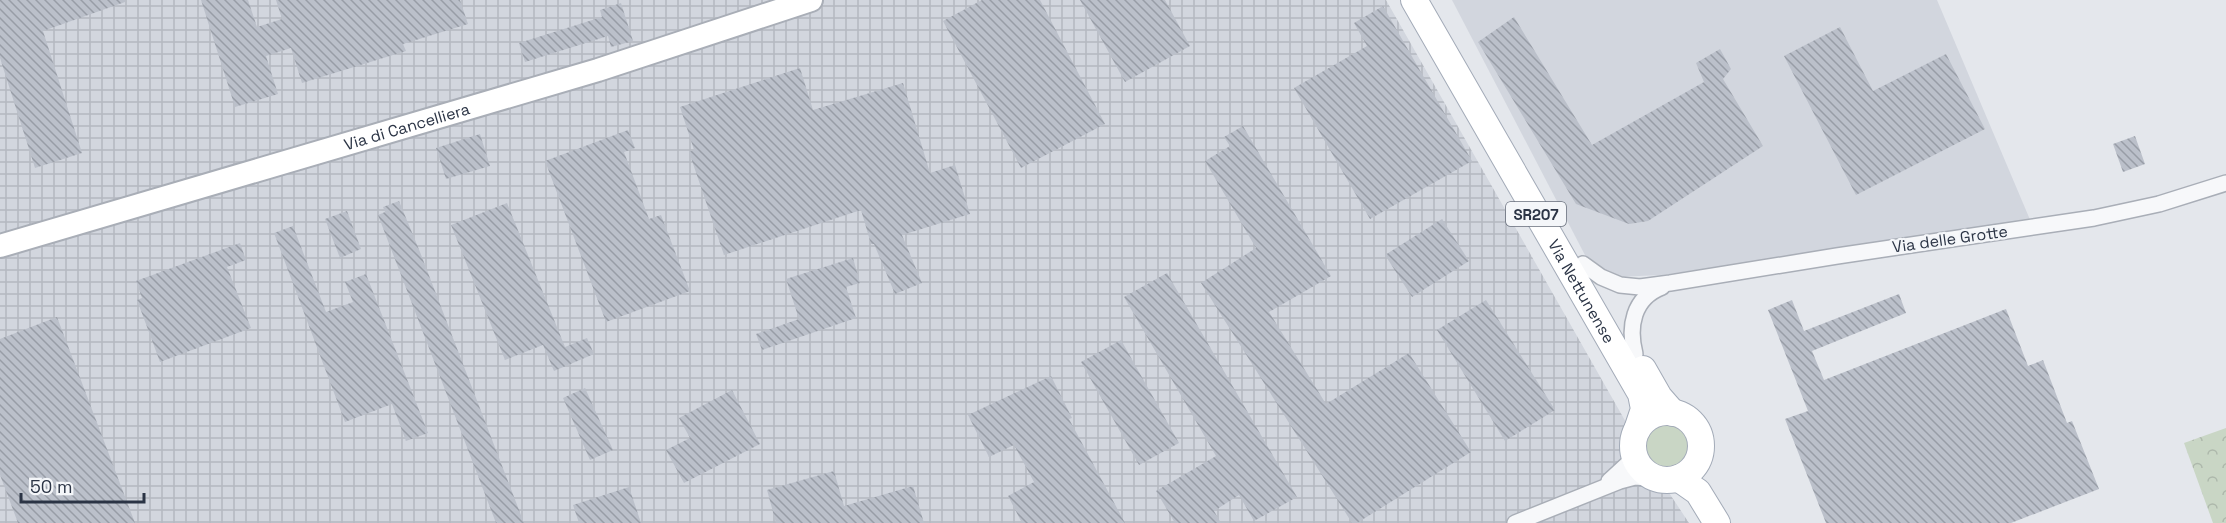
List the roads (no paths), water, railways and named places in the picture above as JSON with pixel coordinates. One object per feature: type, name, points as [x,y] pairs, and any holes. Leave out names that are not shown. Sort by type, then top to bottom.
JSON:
[{"type":"main road","name":"Via Nettunense","points":[[1414,0],[1641,394],[1644,409],[1637,430]]},
{"type":"main road","name":"Via Nettunense","points":[[1429,0],[1659,397],[1673,413]]},
{"type":"main road","points":[[1637,430],[1652,415],[1663,412],[1673,413]]},
{"type":"main road","name":"SR207","points":[[1673,413],[1688,419],[1698,431],[1700,439],[1700,454],[1682,479]]},
{"type":"main road","name":"SR207","points":[[1635,457],[1634,438],[1637,430]]},
{"type":"main road","points":[[1635,457],[1645,471],[1682,479],[1717,523]]},
{"type":"street","name":"Via di Cancelliera","points":[[0,246],[587,74],[811,0]]},
{"type":"street","name":"Via delle Grotte","points":[[1583,264],[1600,277],[1620,285],[1640,287],[2094,218],[2159,204],[2226,183]]},
{"type":"street","name":"Via delle Grotte","points":[[1635,354],[1631,330],[1637,309],[1648,294],[1670,283]]},
{"type":"street","points":[[1596,489],[1616,476],[1635,457]]},
{"type":"street","points":[[1515,523],[1596,489],[1635,477],[1682,479]]}]
